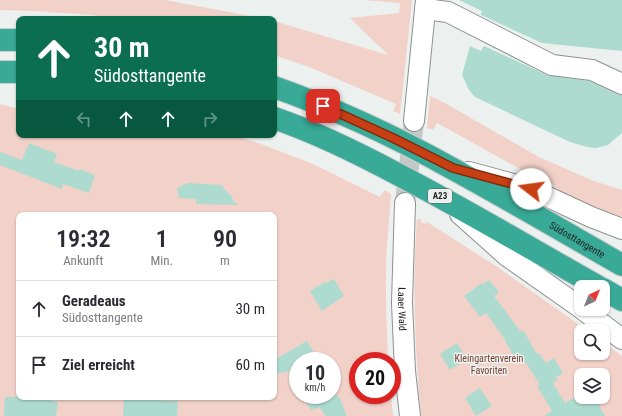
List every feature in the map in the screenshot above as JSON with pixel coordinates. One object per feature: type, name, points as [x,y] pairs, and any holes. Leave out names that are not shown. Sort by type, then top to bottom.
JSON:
[{"type":"highway","points":[[0,40],[16,40]]},
{"type":"highway","points":[[0,72],[16,72]]},
{"type":"highway","name":"Südosttangente","points":[[277,88],[336,110],[453,168],[622,265]]},
{"type":"highway","name":"A23","points":[[277,119],[328,139],[379,164],[588,280]]},
{"type":"highway","points":[[610,293],[622,300]]},
{"type":"street","points":[[414,121],[426,5],[448,12],[552,65],[592,70],[622,84]]},
{"type":"street","points":[[453,168],[531,189],[591,217],[622,229]]},
{"type":"street","points":[[439,196],[507,256],[574,303]]},
{"type":"street","name":"Laaer Wald","points":[[405,203],[402,303],[405,371],[410,416]]},
{"type":"street","points":[[591,316],[622,339]]},
{"type":"green space","points":[[0,0],[165,0],[250,16],[100,16],[0,10]]},
{"type":"green space","points":[[364,0],[412,0],[400,114],[393,111],[396,104],[309,67],[277,56],[277,22],[388,55],[350,18],[399,13],[400,3]]},
{"type":"green space","points":[[430,96],[539,157],[591,180],[622,190],[622,217],[575,201],[553,185],[529,174],[437,123],[433,130],[427,128]]},
{"type":"green space","points":[[0,104],[16,108],[16,138],[243,138],[313,164],[380,197],[385,190],[391,194],[386,259],[388,352],[349,352],[349,404],[392,404],[393,416],[0,416]]},
{"type":"green space","name":"Kleingartenverein Favoriten","points":[[417,219],[422,219],[420,221],[425,224],[427,222],[496,266],[578,324],[574,324],[574,360],[610,360],[610,347],[622,356],[622,416],[421,416],[415,318]]},
{"type":"building","points":[[459,0],[622,0],[622,51],[542,43],[481,15],[482,11]]},
{"type":"building","points":[[470,46],[481,51],[484,46],[547,75],[589,81],[622,95],[622,133],[608,145],[596,148],[587,147],[570,142],[475,97],[469,90],[462,75]]},
{"type":"building","points":[[29,143],[57,154],[54,162],[95,175],[89,193],[63,184],[62,189],[0,165],[0,152],[22,160]]},
{"type":"building","points":[[188,183],[221,185],[238,205],[196,204],[197,199],[179,198],[177,188]]},
{"type":"building","points":[[334,279],[344,296],[322,311],[310,291],[325,282],[326,283]]},
{"type":"building","points":[[489,280],[499,292],[494,296],[521,332],[523,330],[537,354],[539,353],[546,363],[554,358],[563,373],[556,377],[558,380],[553,383],[565,403],[574,398],[574,404],[601,404],[599,405],[605,416],[544,416],[552,411],[537,386],[540,385],[521,355],[515,358],[506,341],[486,313],[480,317],[464,296],[482,283],[483,284]]},
{"type":"building","points":[[307,341],[314,352],[289,352],[289,371],[277,374],[277,358]]},
{"type":"building","points":[[457,343],[467,359],[450,370],[440,354]]},
{"type":"building","points":[[480,388],[492,406],[476,416],[465,398]]},
{"type":"building","points":[[5,397],[16,397],[16,400],[52,400],[58,402],[56,416],[4,416]]},
{"type":"building","points":[[124,400],[178,401],[177,416],[123,416]]},
{"type":"building","points":[[341,401],[347,416],[326,416],[319,407],[315,410],[314,408],[311,410],[307,404],[341,404]]},
{"type":"tunnel","points":[[405,203],[414,121]]},
{"type":"route","points":[[323,106],[336,110],[453,168],[531,189]]}]
